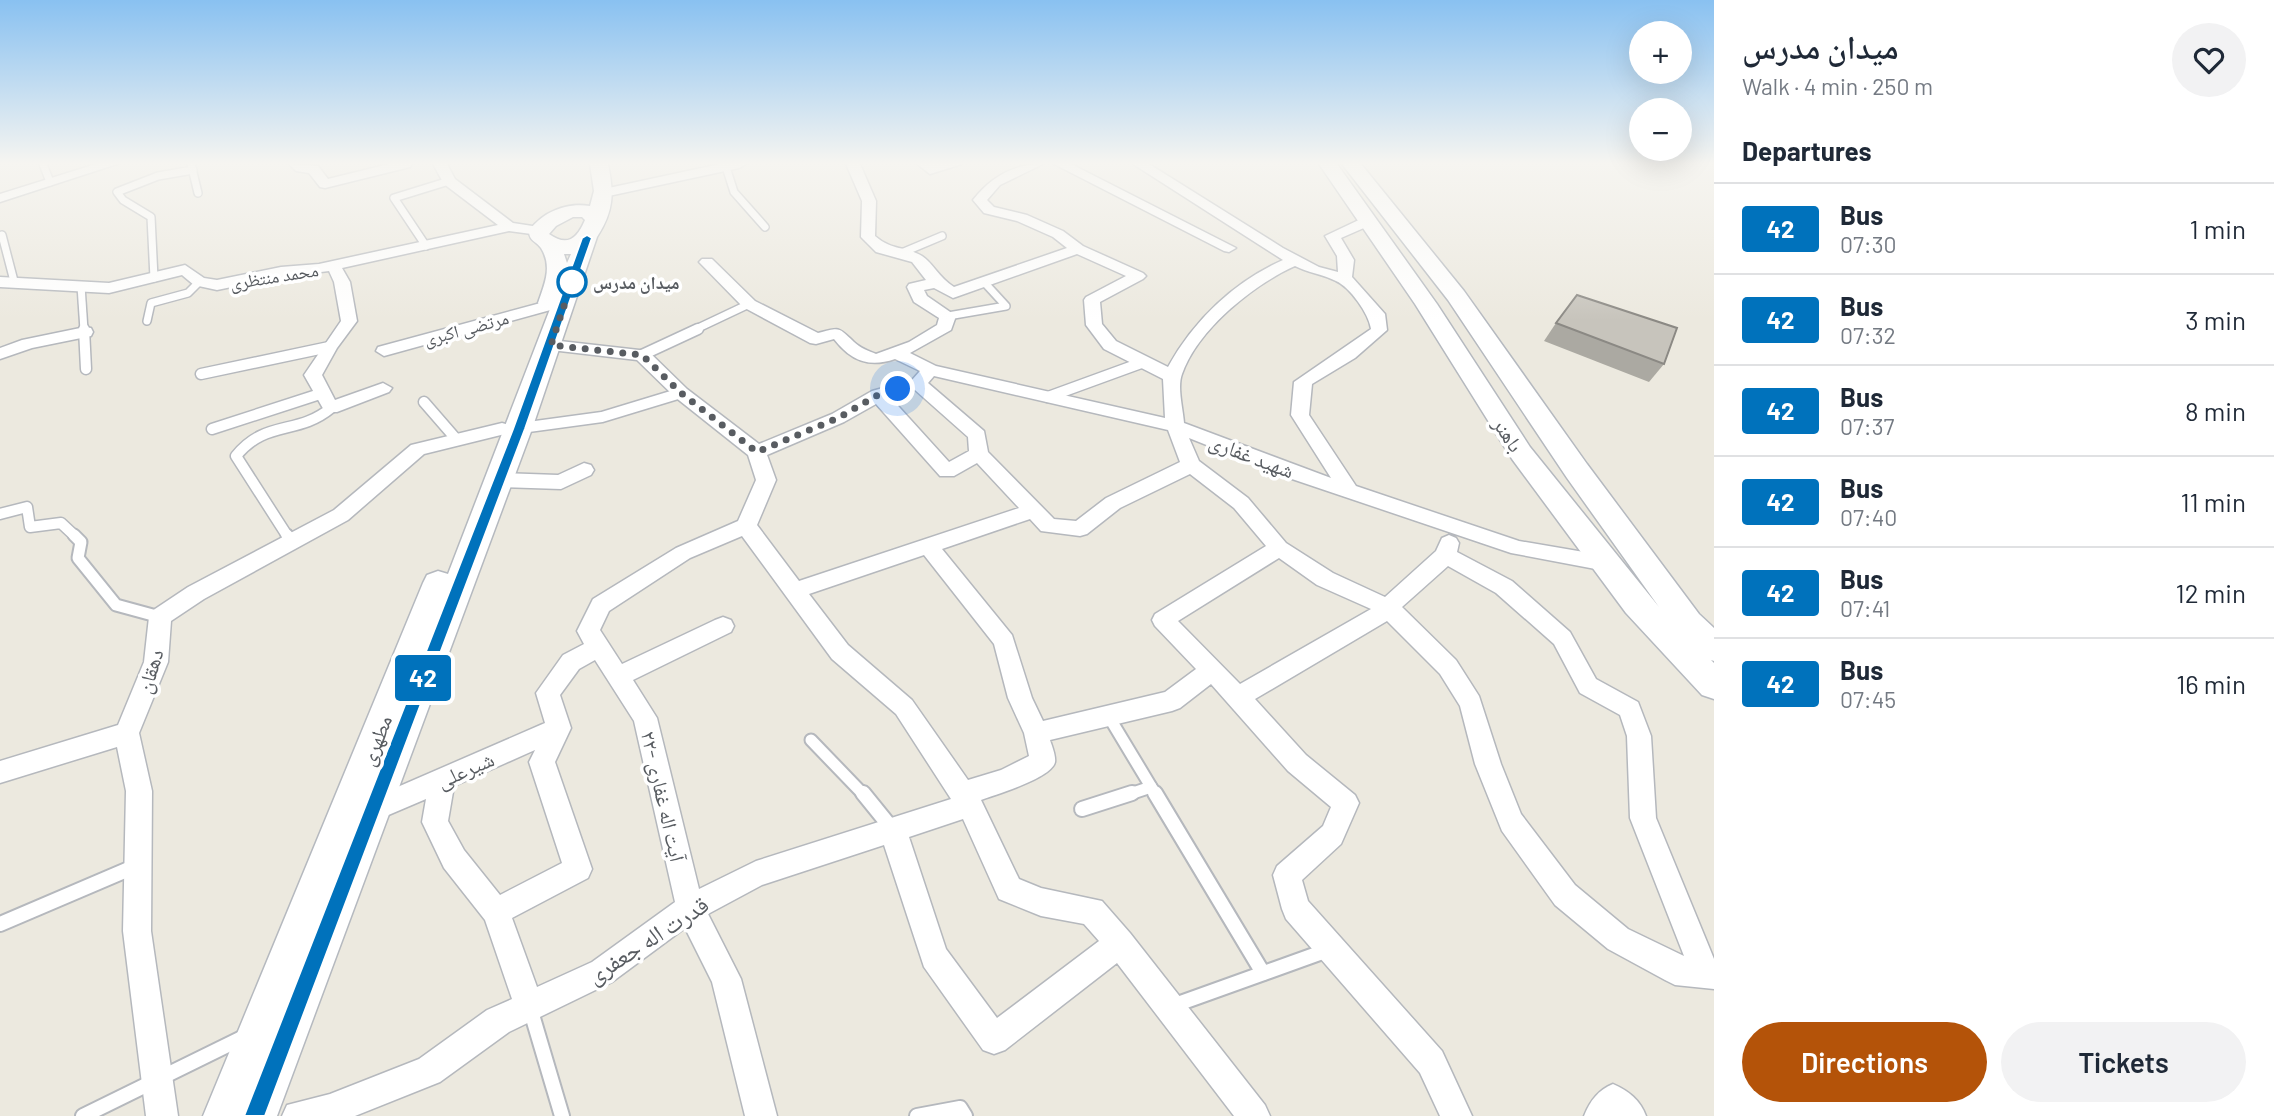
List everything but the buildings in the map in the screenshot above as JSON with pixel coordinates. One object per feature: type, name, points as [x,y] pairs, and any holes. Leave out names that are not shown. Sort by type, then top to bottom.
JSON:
[{"type":"main road","points":[[563,216],[553,218],[545,239],[570,248],[588,216]]},
{"type":"main road","name":"مطهری","points":[[226,1116],[511,429],[551,345],[589,216]]},
{"type":"main road","name":"باهنر","points":[[1365,216],[1426,304],[1521,453],[1637,604],[1714,685]]},
{"type":"main road","name":"باهنر","points":[[1393,216],[1457,296],[1577,471],[1688,623],[1714,648]]},
{"type":"main road","name":"مطهری","points":[[254,1116],[499,480],[511,429],[559,270],[545,239]]},
{"type":"street","points":[[495,216],[509,227],[545,239]]},
{"type":"street","points":[[869,216],[868,237],[881,249],[917,258],[936,283],[953,293],[1078,249]]},
{"type":"street","points":[[1014,216],[1058,234],[1078,249],[1138,275],[1092,300],[1094,325],[1110,345],[1172,376]]},
{"type":"street","points":[[1165,216],[1229,248]]},
{"type":"street","points":[[1224,216],[1314,270],[1344,278],[1377,314],[1379,330],[1349,354],[1303,382],[1300,415],[1348,489]]},
{"type":"street","points":[[1344,278],[1349,265],[1345,254],[1332,236],[1368,221]]},
{"type":"street","name":"محمد منتظری","points":[[7,281],[109,288],[185,271],[199,282],[217,285],[333,265],[509,227]]},
{"type":"street","points":[[1295,260],[1267,273],[1231,298],[1187,348],[1172,376],[1175,426],[1191,465],[1241,503],[1279,548],[1325,579],[1387,607],[1448,667],[1471,703],[1488,764],[1511,822],[1564,895],[1618,939],[1675,970],[1709,973],[1643,818],[1639,736],[1630,709],[1588,686],[1562,638],[1504,587],[1446,555]]},
{"type":"street","points":[[707,262],[749,304],[816,339],[838,332],[850,348],[875,360],[915,346],[945,327],[948,316],[920,299],[915,286],[936,283]]},
{"type":"street","points":[[333,265],[342,282],[349,321],[329,347],[313,375],[327,400],[383,388]]},
{"type":"street","name":"مرتضی اکبری","points":[[384,351],[548,306]]},
{"type":"street","points":[[0,354],[28,344],[85,332]]},
{"type":"street","points":[[496,912],[578,869],[542,762],[559,728],[548,693],[570,662],[598,647],[588,631],[601,605],[683,553],[746,526],[766,480],[757,452],[681,393],[642,355],[551,345]]},
{"type":"street","name":"شهید غفاری","points":[[896,353],[924,377],[1048,397],[1175,426],[1296,472],[1518,548],[1606,564]]},
{"type":"street","points":[[757,452],[838,418],[878,395],[924,377],[977,435],[979,454],[1048,526],[1080,529],[1113,503],[1191,465]]},
{"type":"street","points":[[878,395],[947,471],[979,454]]},
{"type":"street","points":[[160,617],[196,593],[341,515],[418,449],[511,429]]},
{"type":"street","points":[[499,480],[561,482],[584,470]]},
{"type":"street","points":[[794,591],[929,547],[980,526],[1032,511]]},
{"type":"street","points":[[1238,696],[1373,620],[1446,555],[1455,525]]},
{"type":"street","points":[[746,526],[840,652],[904,706],[966,799],[1009,889],[1041,902],[1092,911],[1120,943],[1254,1116]]},
{"type":"street","points":[[929,547],[1004,641],[1020,698],[1036,733],[1172,701],[1212,670]]},
{"type":"street","points":[[1279,548],[1163,620],[1238,696],[1297,763],[1346,803],[1332,835],[1286,875],[1296,909],[1431,1062],[1457,1116]]},
{"type":"street","name":"دهقان","points":[[127,733],[156,662],[160,617]]},
{"type":"street","points":[[620,676],[723,626]]},
{"type":"street","name":"۲۲- آیت اله غفاری","points":[[598,647],[620,676],[645,718],[690,908],[726,979],[761,1116]]},
{"type":"street","name":"شیرعلی","points":[[372,810],[559,728]]},
{"type":"street","points":[[0,772],[127,733],[139,791],[138,931],[162,1116]]},
{"type":"street","name":"قدرت اله جعفری","points":[[298,1116],[330,1110],[429,1072],[498,1021],[602,972],[690,908],[756,874],[893,830],[1007,780],[1043,761],[1036,733]]},
{"type":"street","points":[[442,779],[435,822],[454,859],[496,912],[529,1006]]},
{"type":"street","points":[[893,830],[934,957],[994,1039],[1120,943]]},
{"type":"street","points":[[1600,1116],[1614,1100],[1630,1116]]},
{"type":"lane","points":[[149,216],[153,278]]},
{"type":"lane","points":[[406,216],[426,246]]},
{"type":"lane","points":[[755,216],[765,227]]},
{"type":"lane","points":[[2,235],[7,281]]},
{"type":"lane","points":[[900,254],[942,236]]},
{"type":"lane","points":[[147,321],[151,303],[188,293],[199,282]]},
{"type":"lane","points":[[948,316],[1006,306],[984,282]]},
{"type":"lane","points":[[81,286],[86,369]]},
{"type":"lane","points":[[642,355],[749,304]]},
{"type":"lane","points":[[201,374],[329,347]]},
{"type":"lane","points":[[1048,397],[1144,362]]},
{"type":"lane","points":[[511,429],[563,426],[630,412],[681,393]]},
{"type":"lane","points":[[212,429],[327,400]]},
{"type":"lane","points":[[291,542],[236,456],[248,439],[272,429],[314,421],[327,400]]},
{"type":"lane","points":[[424,402],[457,440]]},
{"type":"lane","points":[[0,514],[27,507],[30,527],[61,523],[80,542],[78,558],[116,605],[160,617]]},
{"type":"lane","points":[[1108,717],[1263,974]]},
{"type":"lane","points":[[811,740],[851,779],[893,830]]},
{"type":"lane","points":[[1082,808],[1151,787]]},
{"type":"lane","points":[[0,924],[138,865]]},
{"type":"lane","points":[[1170,1007],[1331,949]]},
{"type":"lane","points":[[529,1006],[562,1116]]},
{"type":"lane","points":[[83,1116],[261,1028]]},
{"type":"lane","points":[[917,1116],[960,1108],[965,1116]]},
{"type":"bus line","name":"42","points":[[254,1116],[551,345],[587,238]]},
{"type":"place","name":"میدان مدرس","points":[[572,282]]},
{"type":"route","points":[[572,282],[551,345],[642,355],[681,393],[757,452],[838,418],[878,395],[898,389]]}]
